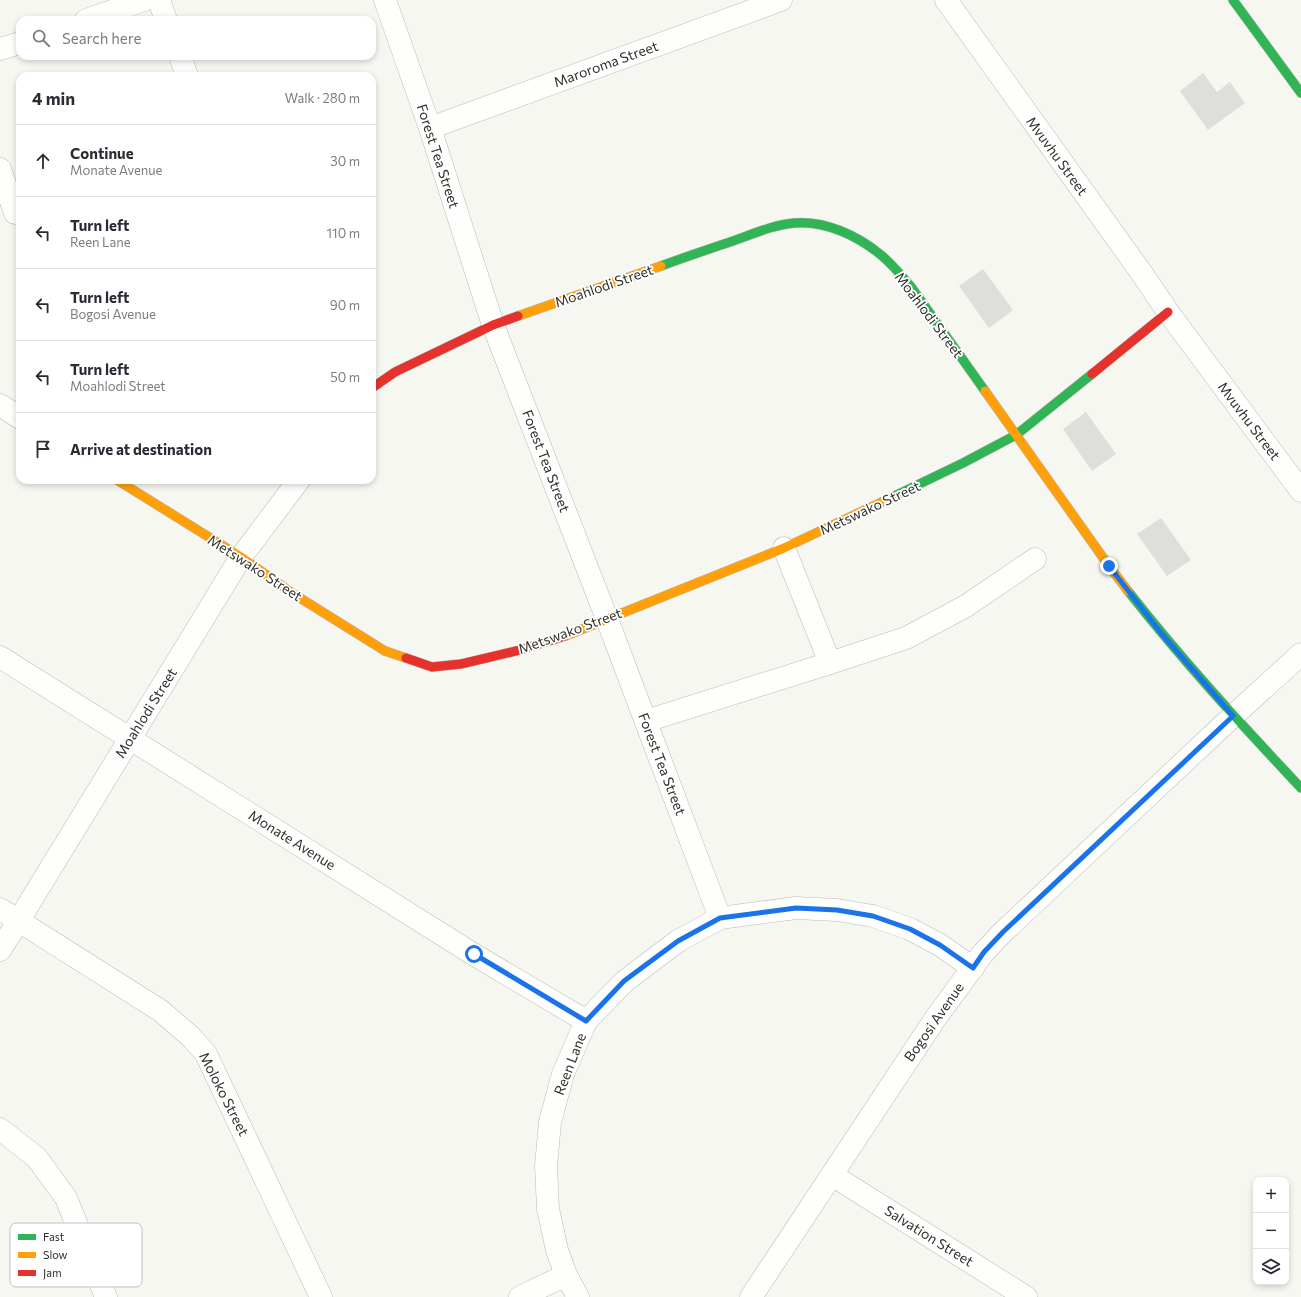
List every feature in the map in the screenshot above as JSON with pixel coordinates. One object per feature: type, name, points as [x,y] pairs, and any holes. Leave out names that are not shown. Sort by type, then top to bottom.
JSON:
[{"type":"street","points":[[98,16],[144,0]]},
{"type":"street","points":[[159,0],[165,16]]},
{"type":"street","name":"Forest Tea Street","points":[[385,0],[430,128],[493,325],[607,619],[720,918]]},
{"type":"street","name":"Maroroma Street","points":[[430,128],[781,0]]},
{"type":"street","name":"Mvuvhu Street","points":[[946,0],[1139,269],[1168,312],[1301,491]]},
{"type":"street","points":[[1233,0],[1301,93]]},
{"type":"street","points":[[0,49],[16,43]]},
{"type":"street","points":[[181,60],[186,72]]},
{"type":"street","points":[[0,169],[15,214]]},
{"type":"street","name":"Moahlodi Street","points":[[376,385],[395,372],[493,325],[766,229],[795,223],[822,225],[847,234],[868,245],[889,262],[912,288],[1109,566],[1161,633],[1233,716],[1301,788]]},
{"type":"street","points":[[1016,435],[1168,312]]},
{"type":"street","points":[[0,406],[16,416]]},
{"type":"street","name":"Metswako Street","points":[[123,484],[241,557],[292,593],[385,651],[432,667],[461,664],[520,650],[560,638],[784,548],[963,463],[1016,435]]},
{"type":"street","name":"Moahlodi Street","points":[[0,950],[241,557],[296,484]]},
{"type":"street","points":[[784,548],[830,663]]},
{"type":"street","points":[[646,722],[906,638],[966,606],[1035,559]]},
{"type":"street","name":"Bogosi Avenue","points":[[752,1297],[935,1019],[984,952],[1003,932],[1301,654]]},
{"type":"street","name":"Monate Avenue","points":[[0,657],[474,954],[586,1021]]},
{"type":"street","name":"Moloko Street","points":[[0,908],[162,1011],[191,1036],[206,1054],[321,1297]]},
{"type":"street","name":"Reen Lane","points":[[578,1297],[566,1275],[557,1250],[548,1209],[546,1166],[550,1122],[563,1074],[586,1021],[624,981],[678,941],[720,918],[796,908],[837,910],[873,916],[910,929],[940,945],[973,968]]},
{"type":"street","points":[[0,1129],[37,1158],[66,1198],[76,1223]]},
{"type":"street","name":"Salvation Street","points":[[832,1174],[1026,1297]]},
{"type":"street","points":[[520,1297],[566,1275]]},
{"type":"street","points":[[102,1287],[106,1297]]},
{"type":"building","points":[[1203,73],[1217,92],[1230,82],[1245,103],[1208,130],[1180,91]]},
{"type":"building","points":[[983,269],[1013,310],[989,328],[959,286]]},
{"type":"building","points":[[1086,412],[1116,454],[1092,471],[1063,429]]},
{"type":"building","points":[[1161,518],[1191,560],[1167,576],[1137,534]]},
{"type":"traffic: fast","points":[[1233,0],[1301,93]]},
{"type":"traffic: fast","points":[[661,266],[763,230],[786,224],[817,224],[840,231],[852,236],[872,248],[897,271],[912,288],[985,391]]},
{"type":"traffic: fast","points":[[882,502],[963,463],[1016,435],[1092,374]]},
{"type":"traffic: fast","points":[[1128,591],[1148,617],[1234,716],[1301,788]]},
{"type":"traffic: slow","points":[[518,316],[661,266]]},
{"type":"traffic: slow","points":[[985,391],[1128,591]]},
{"type":"traffic: slow","points":[[123,484],[241,557],[292,593],[385,651],[406,658]]},
{"type":"traffic: slow","points":[[565,636],[784,548],[882,502]]},
{"type":"traffic: jam","points":[[1092,374],[1168,312]]},
{"type":"traffic: jam","points":[[376,385],[395,372],[493,325],[518,316]]},
{"type":"traffic: jam","points":[[406,658],[432,667],[461,664],[520,650],[565,636]]},
{"type":"route","points":[[474,954],[586,1021],[624,981],[678,941],[720,918],[796,908],[837,910],[873,916],[910,929],[940,945],[973,968],[984,952],[1003,932],[1233,716],[1161,633],[1109,566]]}]
